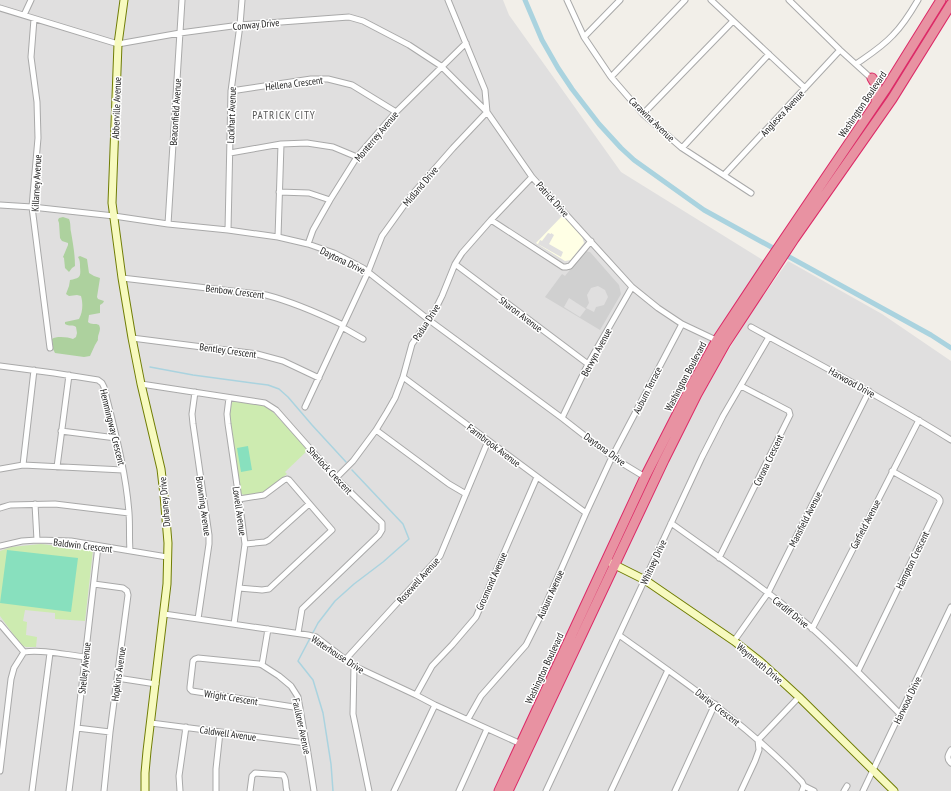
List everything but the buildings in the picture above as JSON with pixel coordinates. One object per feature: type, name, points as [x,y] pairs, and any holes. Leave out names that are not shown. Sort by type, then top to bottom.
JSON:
[{"type":"highway","name":"Washington Boulevard","points":[[499,791],[645,477],[693,383],[791,237],[900,68],[941,0]]},
{"type":"highway","name":"Washington Boulevard","points":[[791,237],[892,99],[951,4]]},
{"type":"highway","points":[[872,78],[887,80],[900,68]]},
{"type":"highway","points":[[870,113],[878,96],[877,87],[872,78]]},
{"type":"highway","name":"Washington Boulevard","points":[[508,791],[721,342]]},
{"type":"street","points":[[24,15],[31,0]]},
{"type":"street","name":"Abberville Avenue","points":[[114,216],[112,203],[118,44],[124,0]]},
{"type":"street","name":"Beaconfield Avenue","points":[[168,224],[182,0]]},
{"type":"street","name":"Lockhart Avenue","points":[[228,230],[231,91],[242,0]]},
{"type":"street","name":"Patrick Drive","points":[[448,0],[485,90],[487,112],[532,177],[632,287],[658,308],[682,324],[721,342]]},
{"type":"street","name":"Carawina Avenue","points":[[567,0],[584,38],[611,77],[644,114],[682,148],[751,193]]},
{"type":"street","points":[[584,38],[620,0]]},
{"type":"street","points":[[611,77],[685,0]]},
{"type":"street","points":[[711,0],[805,88]]},
{"type":"street","points":[[789,0],[840,50],[885,90],[892,99]]},
{"type":"street","points":[[856,64],[880,48],[893,36],[904,23],[918,0]]},
{"type":"street","name":"Conway Drive","points":[[0,8],[118,44],[180,33],[240,25],[349,17],[363,21],[409,45],[441,66],[487,112]]},
{"type":"street","name":"Killarney Avenue","points":[[34,19],[31,57],[37,102],[38,138],[32,207],[50,348]]},
{"type":"street","points":[[644,114],[734,21]]},
{"type":"street","name":"Monterrey Avenue","points":[[308,244],[313,230],[357,157],[396,112],[466,43]]},
{"type":"street","name":"Anglesea Avenue","points":[[724,176],[840,50]]},
{"type":"street","points":[[682,148],[769,54]]},
{"type":"street","name":"Hellena Crescent","points":[[231,91],[311,79],[328,79],[352,85],[396,112]]},
{"type":"street","name":"Midland Drive","points":[[305,407],[368,272],[382,236],[410,197],[487,112]]},
{"type":"street","points":[[230,153],[281,144],[307,143],[333,147],[357,157]]},
{"type":"street","points":[[278,237],[281,144]]},
{"type":"street","name":"Padua Drive","points":[[336,478],[353,461],[376,430],[395,398],[403,377],[412,344],[429,320],[442,296],[455,264],[462,253],[532,177]]},
{"type":"street","points":[[279,192],[309,193],[330,200]]},
{"type":"street","name":"Daytona Drive","points":[[0,205],[114,216],[278,237],[308,244],[334,253],[363,268],[429,320],[562,418],[612,457],[645,477]]},
{"type":"street","name":"Duhaney Drive","points":[[114,216],[132,338],[161,469],[168,543],[167,584],[145,773],[145,791]]},
{"type":"street","points":[[491,220],[563,267],[570,266],[591,241]]},
{"type":"street","name":"Sharon Avenue","points":[[455,264],[588,364]]},
{"type":"street","name":"Benbow Crescent","points":[[122,278],[266,295],[310,309],[363,339]]},
{"type":"street","name":"Berwyn Avenue","points":[[562,418],[588,364],[632,287]]},
{"type":"street","name":"Auburn Terrace","points":[[612,457],[682,324]]},
{"type":"street","name":"Harwood Drive","points":[[751,327],[869,391],[951,440]]},
{"type":"street","name":"Whitney Drive","points":[[546,791],[709,443],[769,337]]},
{"type":"street","name":"Bentley Crescent","points":[[132,338],[257,354],[283,361],[319,378]]},
{"type":"street","name":"Hemmingway Crescent","points":[[0,367],[69,375],[98,380],[102,383],[123,470],[129,513],[130,550]]},
{"type":"street","points":[[23,465],[34,370]]},
{"type":"street","points":[[57,467],[69,375]]},
{"type":"street","name":"Farmbrook Avenue","points":[[403,377],[586,513]]},
{"type":"street","name":"Sherlock Crescent","points":[[141,384],[265,403],[271,406],[336,478],[382,523],[382,530],[379,535],[302,610],[298,633]]},
{"type":"street","name":"Corona Crescent","points":[[719,558],[790,415],[789,411],[741,386]]},
{"type":"street","name":"Mansfield Avenue","points":[[734,641],[768,593],[869,391]]},
{"type":"street","name":"Browning Avenue","points":[[195,392],[192,414],[209,535],[198,619]]},
{"type":"street","name":"Lowell Avenue","points":[[229,398],[227,414],[228,424],[245,544],[234,624]]},
{"type":"street","name":"Garfield Avenue","points":[[812,629],[919,420]]},
{"type":"street","points":[[376,430],[449,484],[466,494]]},
{"type":"street","points":[[61,431],[116,438]]},
{"type":"street","name":"Rosewell Avenue","points":[[345,660],[440,556],[488,441]]},
{"type":"street","name":"Auburn Avenue","points":[[468,719],[481,696],[526,645],[612,457]]},
{"type":"street","points":[[0,469],[23,465],[123,470]]},
{"type":"street","name":"Hampton Crescent","points":[[858,671],[940,502],[938,497],[892,471]]},
{"type":"street","name":"Grosmond Avenue","points":[[416,695],[432,666],[476,617],[537,477]]},
{"type":"street","points":[[239,499],[264,495],[287,479],[332,530],[269,589],[262,590],[239,588]]},
{"type":"street","points":[[0,508],[10,505],[36,504],[71,506],[129,513]]},
{"type":"street","points":[[36,504],[37,540]]},
{"type":"street","points":[[245,544],[265,542],[269,540],[309,504]]},
{"type":"street","name":"Cardiff Drive","points":[[671,523],[768,593],[812,629],[858,671],[900,714]]},
{"type":"street","name":"Baldwin Crescent","points":[[0,546],[22,541],[71,541],[167,557]]},
{"type":"street","name":"Shelley Avenue","points":[[69,791],[98,546]]},
{"type":"street","name":"Weymouth Drive","points":[[606,560],[645,580],[734,641],[762,663],[799,697],[894,791]]},
{"type":"street","name":"Hopkins Avenue","points":[[94,584],[123,588],[128,593],[104,791]]},
{"type":"street","name":"Harwood Drive","points":[[863,791],[951,607]]},
{"type":"street","name":"Waterhouse Drive","points":[[164,614],[308,634],[316,637],[354,666],[521,744]]},
{"type":"street","points":[[0,625],[24,652]]},
{"type":"street","points":[[262,665],[268,629]]},
{"type":"street","name":"Darley Crescent","points":[[619,635],[715,704],[758,740],[796,776],[803,784],[803,788]]},
{"type":"street","points":[[0,771],[3,725],[11,679],[14,668],[24,652],[50,652],[85,657]]},
{"type":"street","points":[[32,791],[50,652]]},
{"type":"street","name":"Wright Crescent","points":[[262,665],[196,658],[193,662],[190,688],[193,691],[300,708]]},
{"type":"street","name":"Faulkner Avenue","points":[[262,665],[291,686],[298,697],[314,791]]},
{"type":"street","points":[[354,666],[353,714],[369,791]]},
{"type":"street","points":[[611,791],[668,670]]},
{"type":"street","points":[[117,678],[156,684]]},
{"type":"street","points":[[741,791],[759,750],[758,740],[799,697]]},
{"type":"street","points":[[675,791],[715,704]]},
{"type":"street","points":[[394,791],[435,705]]},
{"type":"street","name":"Caldwell Avenue","points":[[151,722],[306,743]]},
{"type":"street","points":[[180,791],[179,776],[186,726]]},
{"type":"street","points":[[77,728],[110,732]]},
{"type":"street","points":[[458,791],[487,729]]},
{"type":"street","points":[[216,791],[216,770],[220,732]]},
{"type":"street","points":[[951,750],[948,758],[951,763]]},
{"type":"street","points":[[250,791],[252,776],[255,773],[285,776],[287,791]]},
{"type":"street","points":[[803,788],[814,791]]},
{"type":"shaded area","points":[[0,0],[503,0],[509,15],[621,172],[766,262],[739,307],[687,383],[497,791],[0,791]]},
{"type":"shaded area","points":[[563,215],[582,236],[584,243],[571,260],[565,261],[536,243]],"holes":[[[548,233],[554,235],[549,244],[563,252],[561,257],[538,244],[540,240],[542,241]]]},
{"type":"shaded area","points":[[585,251],[590,252],[619,285],[621,294],[600,330],[545,297],[562,274],[565,276]],"holes":[[[598,286],[605,290],[608,297],[604,305],[596,307],[594,312],[586,308],[589,303],[587,295],[591,288]],[[569,298],[586,309],[580,317],[564,307]]]},
{"type":"shaded area","points":[[788,261],[882,314],[951,361],[951,791],[509,791],[640,517],[711,379],[749,316]]},
{"type":"green space","points":[[63,217],[69,219],[70,221],[74,253],[75,266],[69,272],[65,268],[63,257],[68,243],[62,241],[60,238],[58,220],[59,218]]},
{"type":"green space","points":[[80,256],[87,259],[89,273],[100,278],[97,297],[98,299],[104,301],[100,305],[100,313],[89,315],[88,322],[99,325],[100,329],[98,340],[90,356],[84,357],[55,353],[52,339],[62,337],[73,339],[76,337],[76,327],[66,325],[65,322],[79,319],[82,310],[82,299],[81,296],[69,296],[66,294],[70,280],[78,278],[80,275],[80,263],[78,257]]},
{"type":"green space","points":[[233,401],[267,406],[308,450],[285,472],[287,474],[265,492],[247,495],[240,493],[229,413]]},
{"type":"green space","points":[[248,446],[252,470],[241,472],[237,448]]},
{"type":"green space","points":[[41,544],[93,550],[85,621],[55,619],[55,613],[25,610],[23,621],[27,622],[26,635],[37,637],[36,647],[26,647],[21,645],[0,616],[0,551],[11,547]]},
{"type":"green space","points":[[7,550],[78,558],[71,612],[0,603]]},
{"type":"waterway","points":[[525,0],[542,40],[572,89],[599,124],[634,160],[704,210],[931,335],[951,348]]},
{"type":"waterway","points":[[150,367],[193,375],[268,385],[279,389],[288,397],[346,462]]},
{"type":"waterway","points":[[333,791],[331,764],[323,713],[313,680],[298,661],[318,623],[335,601],[409,539],[403,524],[352,470]]},
{"type":"district","name":"PATRICK CITY","points":[[284,115]]}]
